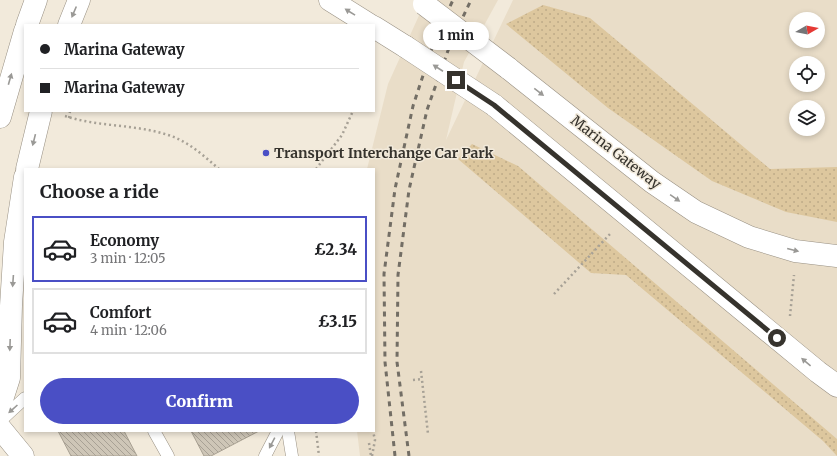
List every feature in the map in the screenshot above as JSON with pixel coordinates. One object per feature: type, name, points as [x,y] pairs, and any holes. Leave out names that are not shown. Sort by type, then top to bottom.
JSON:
[{"type":"main road","points":[[27,24],[36,0]]},
{"type":"main road","points":[[69,24],[79,0]]},
{"type":"main road","points":[[330,0],[368,24]]},
{"type":"main road","name":"Marina Gateway","points":[[421,2],[508,68],[652,182],[696,212],[749,237],[795,251],[837,256]]},
{"type":"main road","points":[[375,28],[494,105],[818,372],[837,386]]},
{"type":"main road","points":[[0,117],[24,34]]},
{"type":"main road","points":[[28,168],[41,112]]},
{"type":"main road","points":[[0,406],[9,378],[11,306],[20,248],[24,194]]},
{"type":"main road","points":[[0,425],[0,432]]},
{"type":"main road","points":[[0,428],[23,456]]},
{"type":"lane","points":[[0,421],[24,399]]},
{"type":"lane","points":[[155,432],[168,456]]},
{"type":"lane","points":[[265,456],[277,432]]},
{"type":"lane","points":[[288,432],[292,456]]},
{"type":"path","points":[[70,112],[69,118],[93,123],[143,129],[169,135],[191,145],[218,168]]},
{"type":"path","points":[[317,168],[342,135],[353,112]]},
{"type":"path","points":[[554,294],[611,233]]},
{"type":"path","points":[[790,318],[794,273]]},
{"type":"path","points":[[413,380],[422,380],[421,372],[428,434]]},
{"type":"path","points":[[316,432],[319,456]]},
{"type":"path","points":[[372,456],[375,440],[373,432]]},
{"type":"path","points":[[369,443],[372,456]]},
{"type":"shaded area","points":[[426,0],[498,0],[464,62],[446,140],[513,0],[837,0],[837,456],[360,456],[357,432],[375,432],[375,168],[367,168],[388,84]]},
{"type":"shaded area","points":[[543,5],[590,18],[770,169],[837,167],[837,222],[786,212],[712,181],[608,108],[506,24]]},
{"type":"shaded area","points":[[472,144],[518,166],[837,439],[837,456],[823,441],[626,275],[591,273],[458,159]]},
{"type":"building","points":[[59,432],[125,432],[137,456],[71,456]]},
{"type":"building","points":[[192,432],[257,432],[211,456],[204,456]]},
{"type":"railway","points":[[395,456],[385,362],[384,274],[395,189],[413,106],[436,36],[453,0]]},
{"type":"railway","points":[[409,456],[397,362],[398,275],[409,190],[427,110],[451,42],[471,0]]},
{"type":"place","name":"Transport Interchange Car Park","points":[[266,153]]},
{"type":"route","points":[[456,80],[494,105],[777,338]]}]
